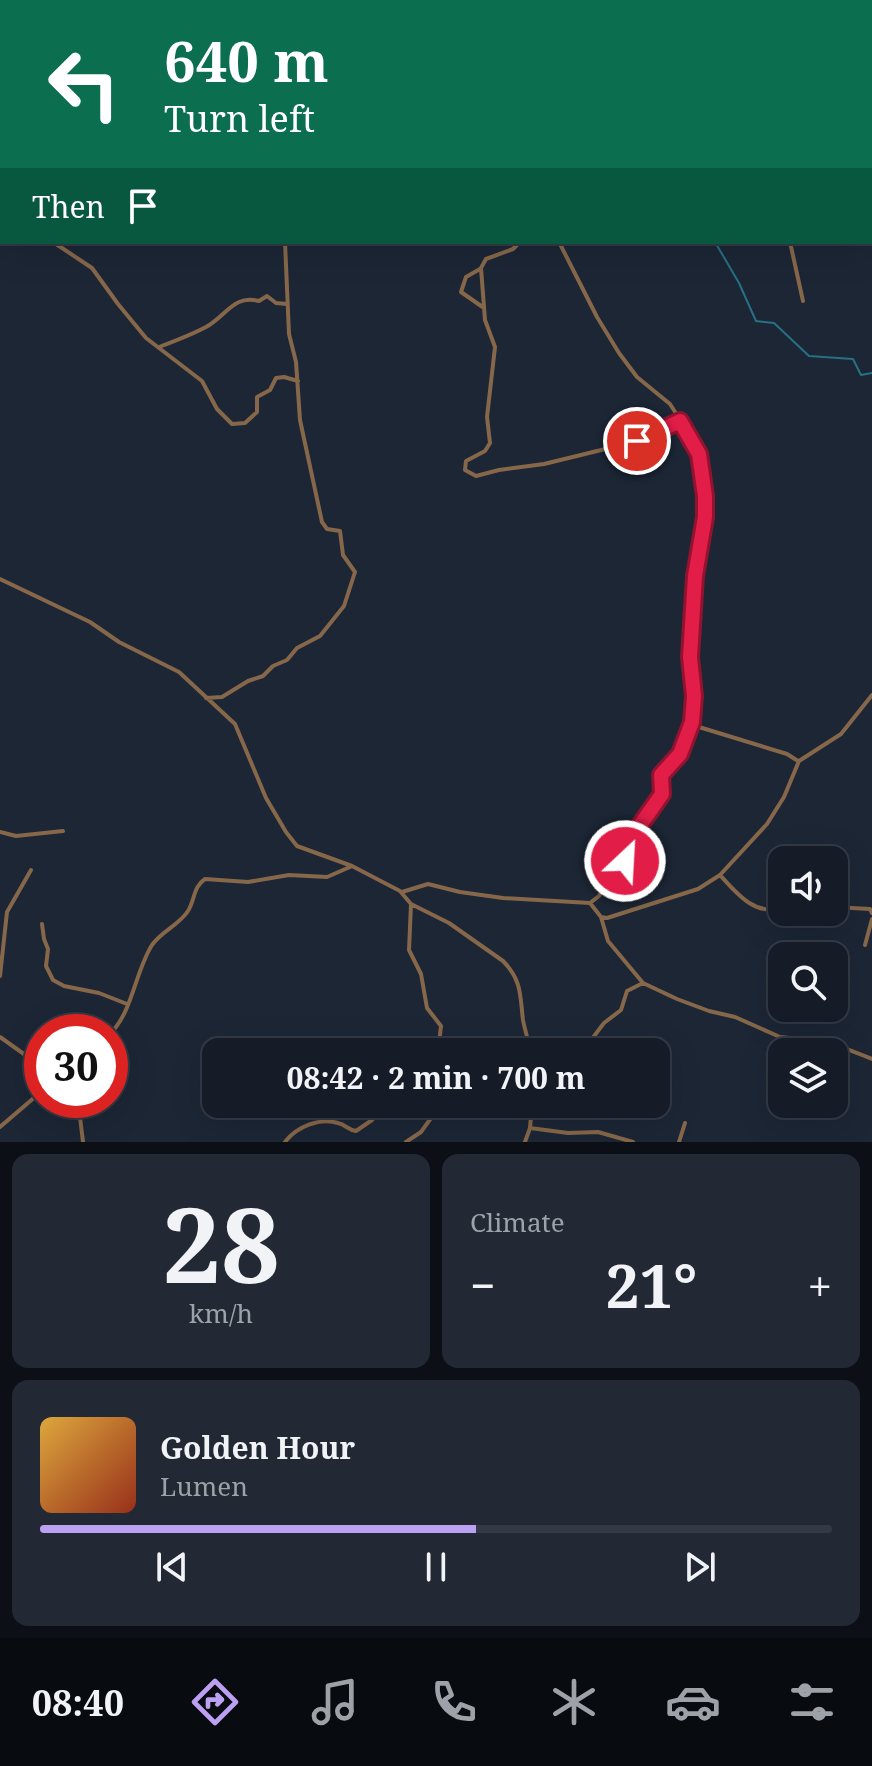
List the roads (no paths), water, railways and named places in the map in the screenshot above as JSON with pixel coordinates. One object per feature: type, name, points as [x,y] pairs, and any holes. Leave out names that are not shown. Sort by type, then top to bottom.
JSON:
[{"type":"street","points":[[56,244],[92,268],[146,338],[202,381],[222,416],[236,426],[245,423],[257,412],[257,397],[270,390],[276,378],[298,381]]},
{"type":"street","points":[[206,698],[222,697],[263,676],[273,666],[287,660],[297,648],[320,636],[344,606],[355,572],[343,555],[340,531],[327,529],[322,522],[300,425],[298,381],[289,334],[285,244]]},
{"type":"street","points":[[484,308],[462,295],[466,277],[481,268],[486,259],[513,249],[518,244]]},
{"type":"street","points":[[402,892],[428,884],[503,898],[590,903],[626,860],[628,843],[662,794],[661,775],[680,754],[692,722],[694,696],[690,657],[695,576],[705,517],[699,454],[670,404],[637,377],[619,353],[560,244]]},
{"type":"street","points":[[790,244],[803,301]]},
{"type":"street","points":[[481,268],[484,308],[495,347],[487,417],[490,443],[485,451],[466,461],[468,474],[476,476],[619,446],[680,421]]},
{"type":"street","points":[[159,347],[204,328],[227,307],[240,301],[251,298],[259,301],[267,296],[276,303],[287,304]]},
{"type":"street","points":[[0,579],[90,622],[119,642],[172,667],[238,730],[266,798],[293,841],[305,850],[352,866],[402,892],[411,904],[449,923],[510,969],[521,990],[527,1038]]},
{"type":"street","points":[[601,917],[615,916],[698,889],[720,875],[767,824],[784,797],[799,761],[841,734],[872,695]]},
{"type":"street","points":[[692,722],[699,727],[787,754],[799,761]]},
{"type":"street","points":[[0,832],[16,836],[63,831]]},
{"type":"street","points":[[124,1014],[152,946],[189,910],[196,887],[205,879],[248,882],[289,875],[327,877],[352,866]]},
{"type":"street","points":[[0,976],[7,912],[31,870]]},
{"type":"street","points":[[720,875],[756,908],[768,911]]},
{"type":"street","points":[[590,903],[601,917],[608,941],[643,983],[677,999],[735,1017],[780,1037],[829,1042],[872,1059]]},
{"type":"street","points":[[411,904],[409,950],[421,974],[427,1008],[441,1026],[440,1038]]},
{"type":"street","points":[[848,908],[870,909],[872,913]]},
{"type":"street","points":[[865,945],[872,919]]},
{"type":"street","points":[[42,924],[48,949],[46,966],[53,980],[127,1004]]},
{"type":"street","points":[[593,1038],[604,1023],[621,1010],[627,991],[643,983]]},
{"type":"street","points":[[0,1037],[24,1054]]},
{"type":"street","points":[[0,1127],[24,1106]]},
{"type":"street","points":[[80,1118],[83,1142]]},
{"type":"street","points":[[285,1142],[294,1133],[322,1121],[340,1123],[352,1131],[373,1118]]},
{"type":"street","points":[[406,1142],[421,1132],[431,1118]]},
{"type":"street","points":[[525,1142],[531,1118]]},
{"type":"street","points":[[679,1142],[685,1123]]},
{"type":"street","points":[[530,1128],[568,1133],[598,1132],[633,1142]]},
{"type":"waterway","points":[[716,244],[756,321],[774,323],[809,356],[853,359],[861,375],[872,373]]}]
